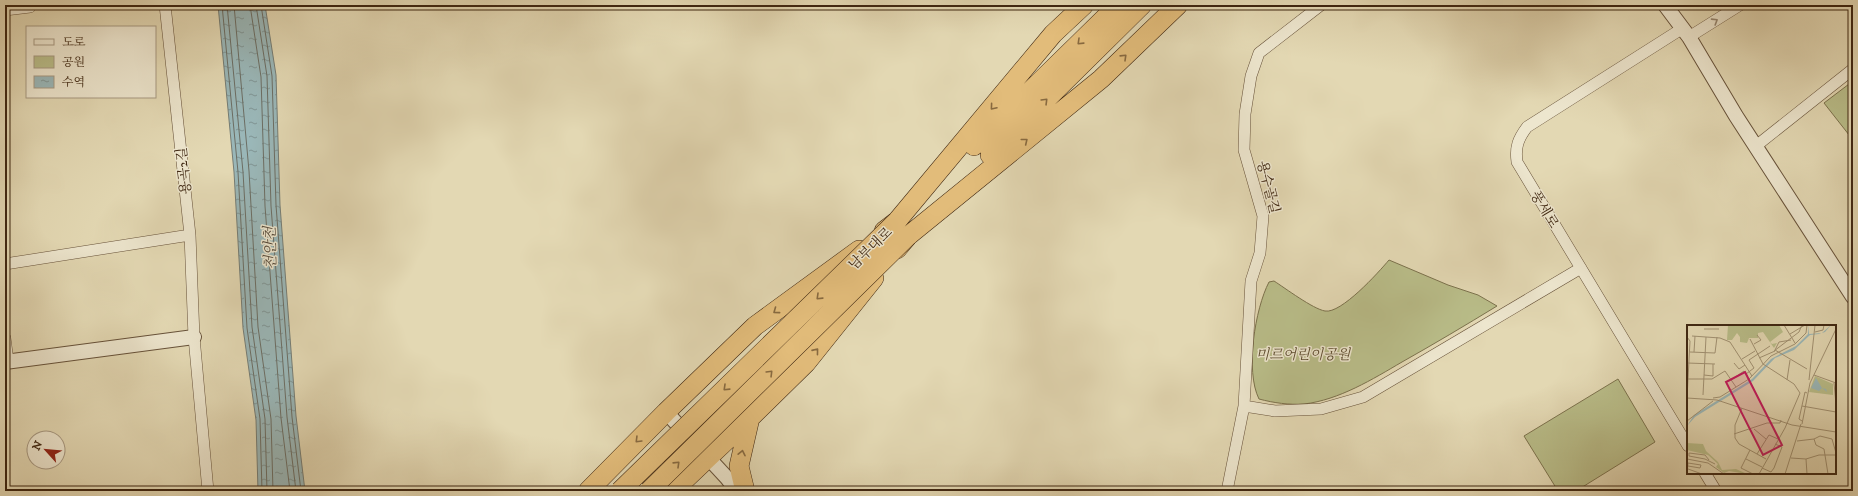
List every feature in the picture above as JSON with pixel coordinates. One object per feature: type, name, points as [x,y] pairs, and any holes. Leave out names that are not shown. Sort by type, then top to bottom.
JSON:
[{"type":"highway","points":[[673,491],[806,363],[902,229],[1053,34],[1084,5]]},
{"type":"highway","name":"남부대로","points":[[649,491],[1118,5]]},
{"type":"highway","name":"남부대로","points":[[620,491],[1142,5]]},
{"type":"highway","points":[[588,491],[666,412],[755,326],[902,229],[1101,79],[1178,5]]},
{"type":"highway","points":[[745,491],[739,466],[750,418]]},
{"type":"street","points":[[5,10],[30,7],[30,5]]},
{"type":"street","name":"용곡2길","points":[[165,5],[190,235],[194,337],[208,491]]},
{"type":"street","name":"용수골길","points":[[1227,491],[1244,406],[1251,281],[1260,253],[1263,216],[1244,150],[1245,114],[1251,76],[1259,53],[1321,5]]},
{"type":"street","points":[[1665,5],[1686,32],[1756,146],[1853,297]]},
{"type":"street","name":"풍세로","points":[[1687,444],[1516,162],[1515,149],[1519,138],[1527,127],[1686,32],[1740,5]]},
{"type":"street","points":[[1756,146],[1853,69]]},
{"type":"street","points":[[5,264],[190,235]]},
{"type":"street","points":[[1244,406],[1275,411],[1321,409],[1363,397],[1581,268]]},
{"type":"street","points":[[5,338],[7,361],[194,337]]},
{"type":"street","points":[[666,412],[727,478],[736,491]]},
{"type":"street","points":[[1706,474],[1716,491]]},
{"type":"green space","points":[[1853,81],[1853,140],[1824,103]]},
{"type":"green space","name":"미르어린이공원","points":[[1389,260],[1448,285],[1478,295],[1497,306],[1379,375],[1343,393],[1317,402],[1304,404],[1270,402],[1259,399],[1255,387],[1252,357],[1256,324],[1264,294],[1269,282],[1274,281],[1306,302],[1320,309],[1325,311],[1332,310],[1359,292]]},
{"type":"green space","points":[[1618,379],[1655,442],[1576,491],[1558,491],[1524,436]]},
{"type":"water","name":"천안천","points":[[218,5],[265,5],[276,75],[280,205],[296,416],[305,491],[258,491],[256,420],[243,328],[234,172]]}]
